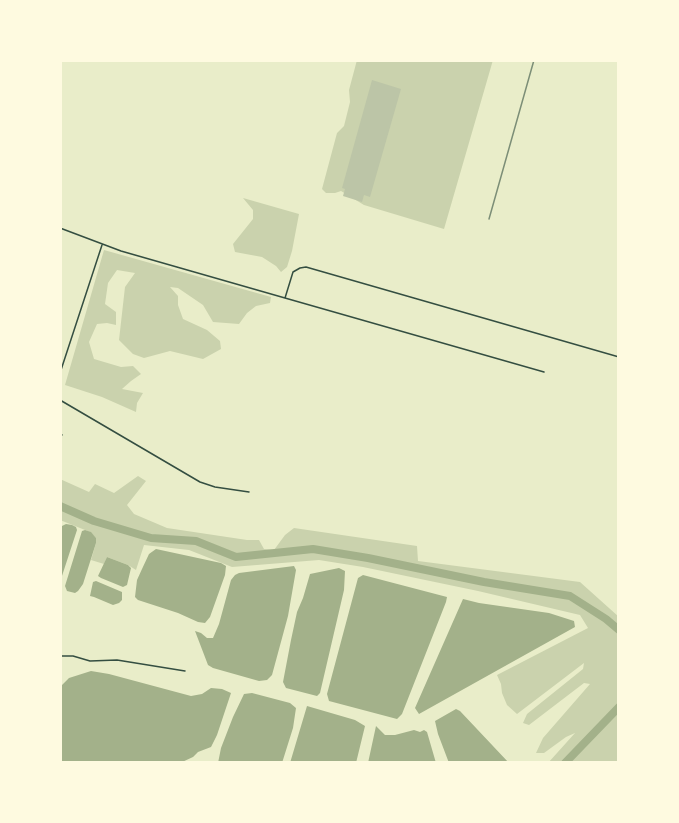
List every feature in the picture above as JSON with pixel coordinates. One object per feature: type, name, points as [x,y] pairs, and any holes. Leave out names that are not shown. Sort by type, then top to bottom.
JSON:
[{"type":"street","points":[[60,228],[161,263],[544,372]]},
{"type":"street","points":[[60,373],[102,244]]},
{"type":"street","points":[[285,298],[293,272],[306,267],[619,357]]},
{"type":"street","points":[[60,400],[200,482],[215,487],[249,492]]},
{"type":"street","points":[[60,656],[73,656],[90,661],[117,660],[185,671]]},
{"type":"shaded area","points":[[357,60],[493,60],[444,229],[364,205],[341,191],[326,193],[322,189],[337,133],[344,126],[350,102],[349,90]]},
{"type":"shaded area","points":[[243,198],[299,214],[292,251],[287,267],[281,272],[262,257],[235,252],[233,244],[253,219],[253,210]]},
{"type":"shaded area","points":[[104,250],[271,297],[270,303],[256,306],[239,324],[213,322],[203,305],[178,288],[170,287],[178,296],[178,305],[183,319],[207,330],[220,341],[221,349],[203,359],[170,351],[144,358],[133,354],[119,340],[125,287],[135,273],[117,270],[108,283],[105,304],[116,312],[116,325],[97,324],[89,342],[94,359],[121,367],[133,366],[141,374],[122,389],[143,393],[137,403],[136,412],[102,397],[65,385]]},
{"type":"shaded area","points":[[138,476],[146,481],[127,505],[134,514],[167,528],[259,540],[264,549],[274,550],[285,535],[294,528],[417,546],[418,561],[580,582],[619,617],[619,763],[548,763],[575,733],[544,753],[536,753],[543,738],[590,684],[584,683],[529,725],[523,723],[527,714],[583,669],[584,663],[517,714],[507,705],[497,675],[588,628],[580,615],[478,591],[319,560],[232,567],[189,550],[144,545],[136,570],[107,557],[104,564],[91,560],[96,538],[90,532],[60,520],[60,479],[89,492],[95,484],[114,493]]},
{"type":"shaded area","points":[[66,524],[76,527],[77,530],[60,582],[60,532],[62,526]]},
{"type":"shaded area","points":[[82,531],[91,532],[96,538],[96,543],[83,584],[75,593],[67,591],[65,586]]},
{"type":"shaded area","points":[[156,549],[226,566],[210,617],[205,623],[135,597],[137,580],[149,554]]},
{"type":"shaded area","points":[[107,557],[131,568],[127,585],[123,587],[98,576]]},
{"type":"shaded area","points":[[294,566],[296,570],[288,616],[272,675],[267,680],[259,681],[208,665],[195,631],[207,638],[213,638],[231,580],[235,575]]},
{"type":"shaded area","points":[[339,568],[345,571],[344,590],[320,693],[317,696],[286,688],[283,682],[291,640],[297,612],[310,574]]},
{"type":"shaded area","points":[[363,575],[447,597],[402,714],[397,719],[329,701],[327,694],[358,578]]},
{"type":"shaded area","points":[[96,581],[122,592],[122,600],[113,605],[90,596],[93,582]]},
{"type":"shaded area","points":[[463,599],[549,613],[574,621],[575,627],[419,714],[415,708]]},
{"type":"shaded area","points":[[91,671],[191,696],[202,694],[211,688],[231,693],[211,747],[180,763],[60,763],[60,687],[69,678]]},
{"type":"shaded area","points":[[252,693],[290,703],[296,708],[293,728],[282,763],[218,763],[221,748],[244,694]]},
{"type":"shaded area","points":[[307,706],[355,720],[365,726],[356,763],[290,763]]},
{"type":"shaded area","points":[[456,709],[509,763],[449,763],[435,721]]},
{"type":"shaded area","points":[[376,726],[385,735],[424,730],[427,732],[436,763],[368,763]]},
{"type":"building","points":[[372,80],[401,89],[370,197],[364,195],[362,202],[343,196],[345,189],[342,188]]},
{"type":"waterway","points":[[60,506],[94,521],[151,538],[196,541],[236,557],[313,549],[570,596],[619,630]]},
{"type":"waterway","points":[[565,763],[619,707]]},
{"type":"railway","points":[[489,219],[534,60]]}]
